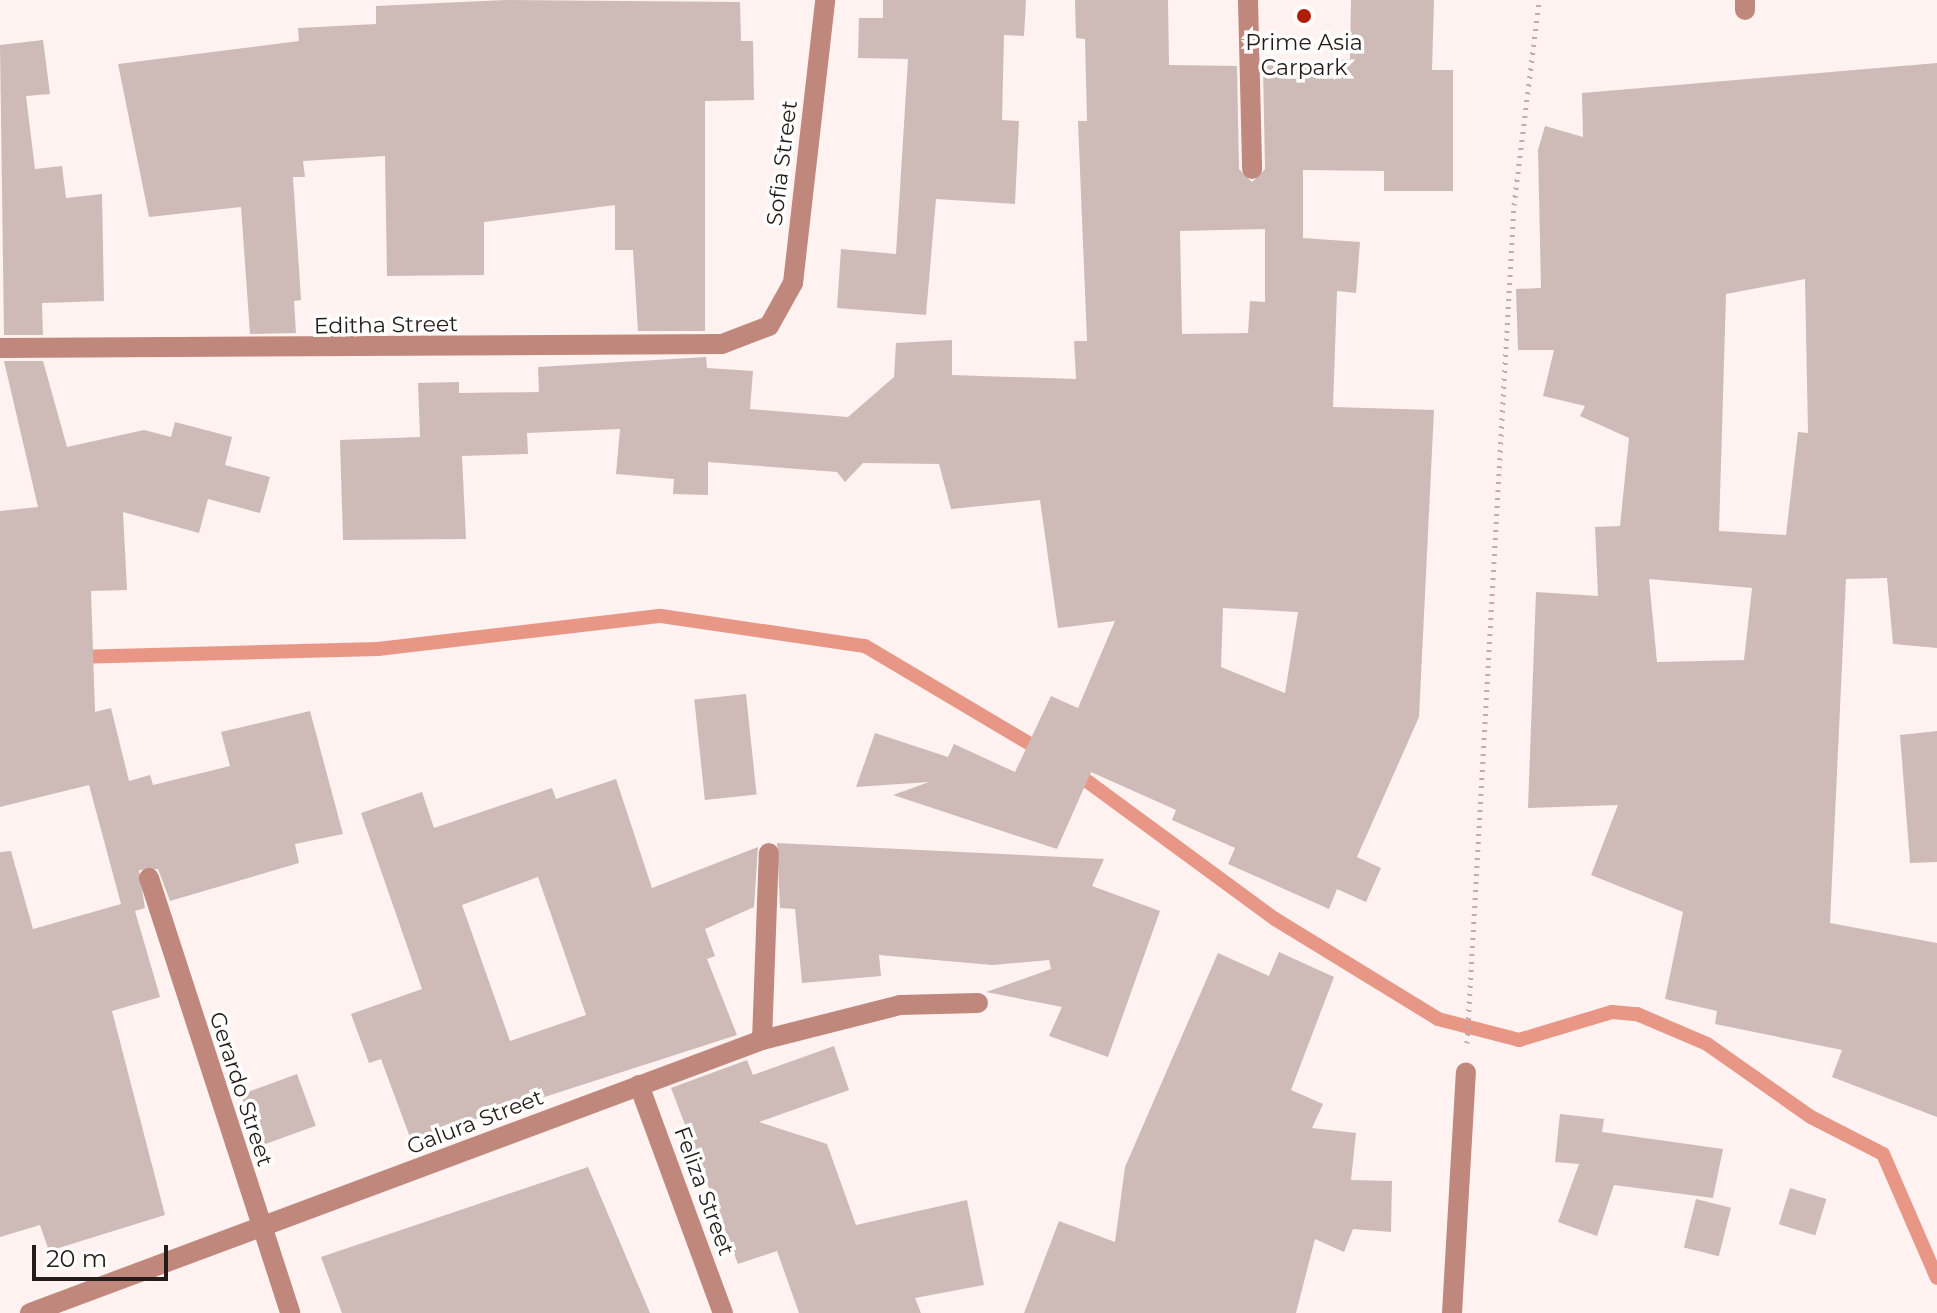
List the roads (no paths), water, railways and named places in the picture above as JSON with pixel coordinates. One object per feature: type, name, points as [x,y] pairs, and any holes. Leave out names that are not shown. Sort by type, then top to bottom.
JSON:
[{"type":"street","name":"Sofia Street","points":[[769,326],[793,283],[825,0]]},
{"type":"street","points":[[1248,0],[1252,169]]},
{"type":"street","name":"Editha Street","points":[[0,348],[722,344],[769,326]]},
{"type":"street","points":[[762,1040],[769,853]]},
{"type":"street","name":"Gerardo Street","points":[[149,878],[260,1231],[290,1313]]},
{"type":"street","name":"Galura Street","points":[[30,1313],[260,1231],[762,1040],[900,1005],[978,1003]]},
{"type":"street","points":[[1452,1313],[1466,1072]]},
{"type":"street","name":"Feliza Street","points":[[639,1085],[723,1313]]},
{"type":"waterway","points":[[75,657],[378,649],[661,616],[865,646],[1045,753]]},
{"type":"waterway","points":[[1072,770],[1275,919],[1438,1019],[1519,1040],[1612,1012],[1637,1014],[1707,1044],[1811,1117],[1883,1154],[1937,1278]]},
{"type":"place","name":"Prime Asia Carpark","points":[[1304,16]]}]
